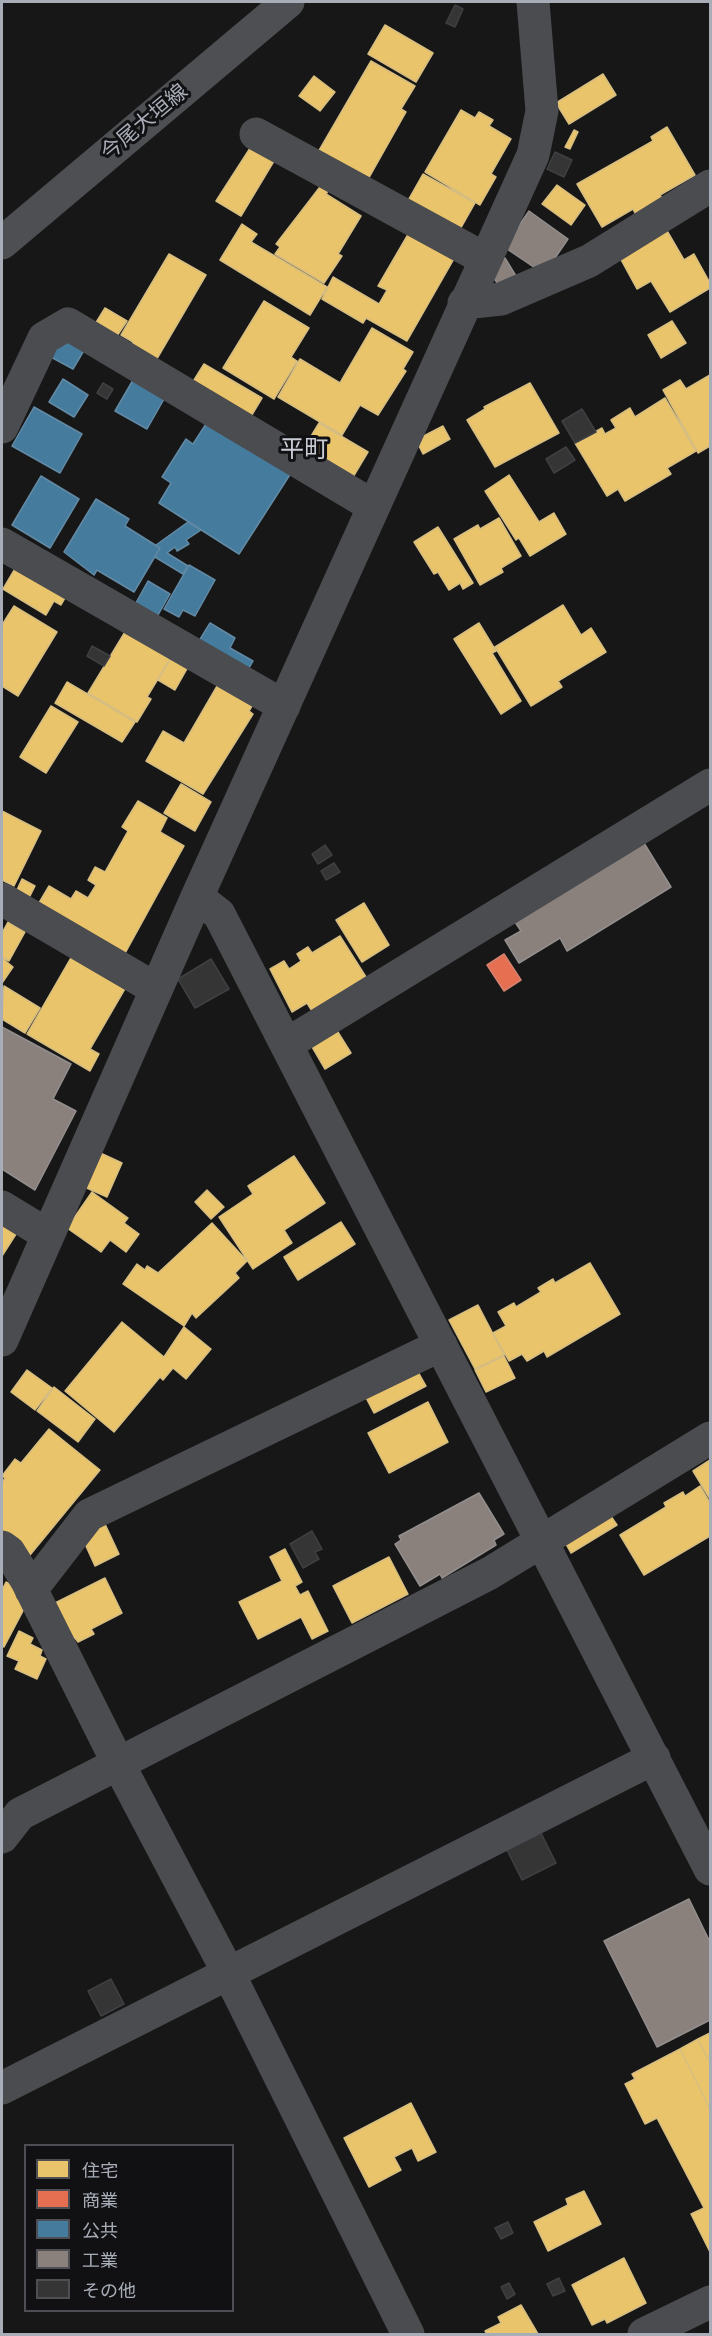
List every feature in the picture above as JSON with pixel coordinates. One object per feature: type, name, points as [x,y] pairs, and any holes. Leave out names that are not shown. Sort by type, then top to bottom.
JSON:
[{"type":"main road","name":"今尾大垣線","points":[[2,243],[288,2]]},
{"type":"street","points":[[2,1341],[197,897],[464,303],[533,155],[542,111],[533,2]]},
{"type":"street","points":[[256,134],[485,259]]},
{"type":"street","points":[[464,303],[501,299],[589,261],[711,186]]},
{"type":"street","points":[[2,427],[44,338],[68,324],[373,506]]},
{"type":"street","points":[[2,544],[284,706]]},
{"type":"street","points":[[287,1044],[711,785]]},
{"type":"street","points":[[197,897],[219,914],[711,1869]]},
{"type":"street","points":[[2,899],[156,989]]},
{"type":"street","points":[[2,1208],[48,1235]]},
{"type":"street","points":[[31,1590],[89,1515],[441,1345]]},
{"type":"street","points":[[2,1837],[20,1814],[490,1573],[711,1438]]},
{"type":"street","points":[[2,1547],[9,1552],[31,1590],[119,1765],[229,1974],[408,2334]]},
{"type":"street","points":[[2,2088],[654,1758]]},
{"type":"street","points":[[644,2334],[711,2302]]},
{"type":"building: 住宅","points":[[385,25],[433,53],[416,82],[368,54]]},
{"type":"building: 住宅","points":[[371,61],[415,86],[401,109],[406,112],[366,183],[317,154]]},
{"type":"building: 住宅","points":[[603,74],[616,95],[569,124],[556,103]]},
{"type":"building: 住宅","points":[[314,76],[335,92],[320,111],[299,96]]},
{"type":"building: 住宅","points":[[461,110],[475,118],[479,112],[493,120],[489,126],[511,139],[491,174],[496,177],[480,205],[425,172]]},
{"type":"building: 住宅","points":[[667,127],[695,175],[660,195],[663,200],[636,215],[633,209],[602,227],[577,184],[653,141],[651,137]]},
{"type":"building: 住宅","points":[[574,130],[578,132],[570,149],[565,147]]},
{"type":"building: 住宅","points":[[254,142],[277,156],[241,216],[216,201]]},
{"type":"building: 住宅","points":[[423,174],[475,203],[458,233],[406,204]]},
{"type":"building: 住宅","points":[[323,183],[330,188],[326,194],[361,216],[338,254],[342,256],[324,283],[275,254],[280,247],[276,244]]},
{"type":"building: 住宅","points":[[557,185],[585,205],[571,225],[542,204]]},
{"type":"building: 住宅","points":[[242,224],[257,234],[251,242],[327,287],[310,315],[220,260]]},
{"type":"building: 住宅","points":[[666,229],[684,260],[694,254],[710,283],[710,288],[670,312],[651,281],[637,289],[619,256]]},
{"type":"building: 住宅","points":[[410,231],[455,257],[407,341],[366,318],[363,323],[322,299],[333,277],[379,304],[387,290],[378,286]]},
{"type":"building: 住宅","points":[[169,254],[206,275],[155,362],[131,347],[133,342],[121,335]]},
{"type":"building: 住宅","points":[[264,301],[309,328],[291,357],[297,361],[274,399],[223,368]]},
{"type":"building: 住宅","points":[[105,308],[127,321],[113,342],[92,329]]},
{"type":"building: 住宅","points":[[672,321],[686,343],[661,358],[648,335]]},
{"type":"building: 住宅","points":[[372,328],[413,352],[403,369],[406,371],[378,415],[360,405],[342,435],[278,397],[300,359],[340,383]]},
{"type":"building: 住宅","points":[[204,364],[262,398],[247,423],[189,388]]},
{"type":"building: 住宅","points":[[710,375],[710,446],[698,453],[663,390],[680,380],[686,389]]},
{"type":"building: 住宅","points":[[530,383],[559,433],[495,467],[467,420],[485,409],[484,407]]},
{"type":"building: 住宅","points":[[665,398],[696,451],[667,468],[671,474],[625,501],[618,489],[607,496],[575,443],[602,428],[605,434],[616,428],[611,420],[630,408],[635,417]]},
{"type":"building: 住宅","points":[[319,423],[368,452],[353,477],[304,448]]},
{"type":"building: 住宅","points":[[443,426],[450,439],[423,454],[416,440]]},
{"type":"building: 住宅","points":[[509,475],[539,522],[554,513],[566,534],[530,556],[519,538],[516,540],[485,491]]},
{"type":"building: 住宅","points":[[499,518],[521,556],[501,568],[503,572],[480,585],[454,539],[478,525],[480,529]]},
{"type":"building: 住宅","points":[[438,527],[473,583],[463,589],[460,583],[449,590],[438,572],[434,574],[414,542]]},
{"type":"building: 住宅","points":[[19,562],[69,591],[61,605],[54,601],[46,615],[3,589]]},
{"type":"building: 住宅","points":[[563,605],[581,635],[591,628],[606,652],[558,681],[562,687],[531,706],[495,647]]},
{"type":"building: 住宅","points":[[14,606],[57,632],[18,696],[2,686],[2,625]]},
{"type":"building: 住宅","points":[[479,623],[496,651],[492,653],[521,701],[501,714],[454,639]]},
{"type":"building: 住宅","points":[[128,627],[173,654],[147,697],[151,699],[137,722],[88,693]]},
{"type":"building: 住宅","points":[[171,658],[188,667],[175,690],[158,680]]},
{"type":"building: 住宅","points":[[220,681],[255,701],[249,711],[253,714],[203,794],[146,761],[163,731],[184,743]]},
{"type":"building: 住宅","points":[[67,682],[135,722],[122,742],[55,703]]},
{"type":"building: 住宅","points":[[51,706],[78,722],[46,773],[20,757]]},
{"type":"building: 住宅","points":[[181,784],[211,802],[195,831],[164,813]]},
{"type":"building: 住宅","points":[[138,801],[167,818],[160,832],[184,846],[123,957],[36,908],[49,886],[71,899],[76,891],[88,898],[96,885],[88,880],[95,867],[105,872],[128,831],[122,827]]},
{"type":"building: 住宅","points":[[2,811],[41,831],[14,886],[2,880]]},
{"type":"building: 住宅","points":[[22,879],[35,886],[29,898],[16,892]]},
{"type":"building: 住宅","points":[[364,903],[389,945],[362,962],[336,920]]},
{"type":"building: 住宅","points":[[8,922],[25,932],[9,961],[2,957],[2,933]]},
{"type":"building: 住宅","points":[[340,936],[366,977],[312,1011],[307,1003],[292,1012],[270,969],[284,961],[289,969],[301,961],[297,954],[308,947],[312,953]]},
{"type":"building: 住宅","points":[[76,949],[130,980],[90,1049],[99,1054],[90,1071],[27,1034]]},
{"type":"building: 住宅","points":[[2,958],[13,967],[2,983]]},
{"type":"building: 住宅","points":[[4,986],[40,1008],[25,1033],[2,1019]]},
{"type":"building: 住宅","points":[[336,1029],[351,1053],[325,1069],[311,1045]]},
{"type":"building: 住宅","points":[[96,1151],[122,1163],[107,1197],[80,1185]]},
{"type":"building: 住宅","points":[[294,1156],[325,1203],[284,1230],[292,1243],[253,1269],[219,1217],[253,1194],[248,1186]]},
{"type":"building: 住宅","points":[[207,1190],[224,1207],[211,1219],[195,1202]]},
{"type":"building: 住宅","points":[[92,1192],[128,1218],[124,1223],[139,1234],[126,1252],[110,1240],[101,1252],[67,1228]]},
{"type":"building: 住宅","points":[[2,1220],[18,1231],[2,1256]]},
{"type":"building: 住宅","points":[[341,1222],[355,1244],[298,1280],[284,1257]]},
{"type":"building: 住宅","points":[[212,1223],[247,1261],[235,1273],[239,1278],[196,1318],[192,1313],[184,1326],[123,1284],[137,1264],[145,1270],[147,1266],[158,1273]]},
{"type":"building: 住宅","points":[[590,1263],[620,1314],[547,1357],[544,1351],[527,1361],[522,1354],[509,1361],[493,1333],[506,1326],[498,1312],[514,1303],[516,1307],[541,1292],[538,1288],[553,1279],[555,1283]]},
{"type":"building: 住宅","points":[[478,1305],[504,1355],[475,1369],[449,1320]]},
{"type":"building: 住宅","points":[[122,1322],[164,1357],[184,1327],[211,1349],[186,1379],[173,1368],[163,1380],[160,1377],[114,1432],[65,1391]]},
{"type":"building: 住宅","points":[[504,1356],[515,1378],[486,1392],[475,1370]]},
{"type":"building: 住宅","points":[[413,1363],[426,1386],[374,1413],[362,1390]]},
{"type":"building: 住宅","points":[[27,1370],[52,1388],[35,1410],[11,1392]]},
{"type":"building: 住宅","points":[[54,1387],[95,1419],[78,1442],[37,1411]]},
{"type":"building: 住宅","points":[[428,1402],[448,1442],[389,1473],[368,1433]]},
{"type":"building: 住宅","points":[[49,1429],[100,1470],[30,1555],[2,1533],[2,1483],[5,1478],[2,1476],[15,1459],[21,1463]]},
{"type":"building: 住宅","points":[[710,1460],[710,1499],[693,1471]]},
{"type":"building: 住宅","points":[[700,1486],[710,1503],[710,1536],[644,1575],[620,1535],[666,1507],[664,1503],[683,1492],[685,1496]]},
{"type":"building: 住宅","points":[[608,1512],[617,1525],[571,1553],[562,1537]]},
{"type":"building: 住宅","points":[[104,1522],[119,1554],[95,1566],[80,1533]]},
{"type":"building: 住宅","points":[[285,1549],[302,1582],[295,1586],[300,1595],[308,1591],[328,1631],[312,1639],[301,1617],[258,1639],[239,1602],[282,1581],[270,1557]]},
{"type":"building: 住宅","points":[[389,1557],[408,1594],[352,1623],[333,1586]]},
{"type":"building: 住宅","points":[[105,1578],[122,1613],[91,1629],[94,1634],[78,1642],[75,1638],[70,1641],[55,1603]]},
{"type":"building: 住宅","points":[[6,1582],[14,1586],[24,1609],[4,1647],[2,1646],[2,1590]]},
{"type":"building: 住宅","points":[[19,1631],[33,1638],[30,1644],[42,1650],[40,1656],[46,1659],[37,1679],[15,1669],[19,1661],[7,1656]]},
{"type":"building: 住宅","points":[[710,2033],[710,2063],[698,2039]]},
{"type":"building: 住宅","points":[[698,2039],[710,2063],[710,2109],[680,2049]]},
{"type":"building: 住宅","points":[[680,2049],[710,2109],[710,2252],[691,2214],[704,2208],[657,2118],[645,2124],[625,2084],[635,2079],[632,2074]]},
{"type":"building: 住宅","points":[[411,2103],[436,2152],[418,2161],[412,2148],[394,2157],[401,2170],[369,2187],[344,2138]]},
{"type":"building: 住宅","points":[[584,2191],[601,2224],[548,2251],[534,2222],[568,2205],[566,2199]]},
{"type":"building: 住宅","points":[[624,2258],[646,2303],[607,2323],[605,2319],[592,2325],[572,2285]]},
{"type":"building: 住宅","points":[[521,2305],[538,2334],[487,2334],[485,2331],[501,2323],[498,2317]]},
{"type":"building: 商業","points":[[504,954],[521,980],[504,991],[487,965]]},
{"type":"building: 公共","points":[[61,334],[86,347],[73,369],[49,356]]},
{"type":"building: 公共","points":[[63,379],[88,395],[74,417],[49,402]]},
{"type":"building: 公共","points":[[133,380],[164,399],[147,429],[115,411]]},
{"type":"building: 公共","points":[[34,407],[82,434],[60,473],[12,446]]},
{"type":"building: 公共","points":[[206,424],[291,473],[239,554],[159,503],[171,483],[162,477],[186,439],[193,444]]},
{"type":"building: 公共","points":[[41,476],[79,499],[50,548],[12,525]]},
{"type":"building: 公共","points":[[96,499],[129,519],[125,526],[160,548],[134,592],[97,570],[94,575],[64,552]]},
{"type":"building: 公共","points":[[188,522],[201,530],[186,540],[189,544],[177,551],[175,547],[167,553],[188,566],[183,574],[155,557],[160,548],[156,545]]},
{"type":"building: 公共","points":[[189,565],[215,580],[195,616],[183,610],[179,617],[164,609]]},
{"type":"building: 公共","points":[[148,581],[170,594],[154,622],[132,610]]},
{"type":"building: 公共","points":[[210,623],[235,638],[230,648],[253,661],[245,675],[196,646]]},
{"type":"building: 工業","points":[[529,211],[568,239],[544,274],[504,247]]},
{"type":"building: 工業","points":[[505,258],[519,281],[502,290],[491,274],[497,263]]},
{"type":"building: 工業","points":[[644,843],[671,887],[567,951],[560,938],[519,963],[505,940],[521,931],[515,922]]},
{"type":"building: 工業","points":[[2,1027],[71,1064],[53,1099],[76,1111],[35,1190],[2,1169]]},
{"type":"building: 工業","points":[[479,1493],[504,1534],[494,1540],[496,1545],[442,1578],[440,1574],[420,1586],[395,1544],[401,1540],[399,1536]]},
{"type":"building: 工業","points":[[689,1899],[710,1942],[710,2020],[657,2047],[604,1941]]},
{"type":"building: その他","points":[[455,5],[463,9],[455,27],[446,23]]},
{"type":"building: その他","points":[[555,152],[572,160],[564,177],[547,169]]},
{"type":"building: その他","points":[[103,383],[113,389],[107,399],[97,393]]},
{"type":"building: その他","points":[[582,409],[596,432],[575,443],[562,421]]},
{"type":"building: その他","points":[[566,447],[575,460],[554,473],[546,459]]},
{"type":"building: その他","points":[[92,646],[110,656],[104,666],[87,656]]},
{"type":"building: その他","points":[[325,845],[332,855],[318,864],[312,854]]},
{"type":"building: その他","points":[[334,863],[340,872],[326,880],[321,871]]},
{"type":"building: その他","points":[[211,959],[229,989],[195,1008],[178,979]]},
{"type":"building: その他","points":[[312,1531],[322,1549],[315,1552],[319,1559],[303,1568],[290,1544]]},
{"type":"building: その他","points":[[539,1829],[556,1863],[522,1880],[505,1846]]},
{"type":"building: その他","points":[[111,1979],[124,2004],[101,2016],[88,1991]]},
{"type":"building: その他","points":[[508,2222],[513,2233],[501,2239],[495,2228]]},
{"type":"building: その他","points":[[559,2278],[565,2291],[553,2296],[547,2284]]},
{"type":"building: その他","points":[[509,2283],[515,2294],[507,2299],[501,2287]]},
{"type":"district","name":"平町","points":[[304,451]]}]
